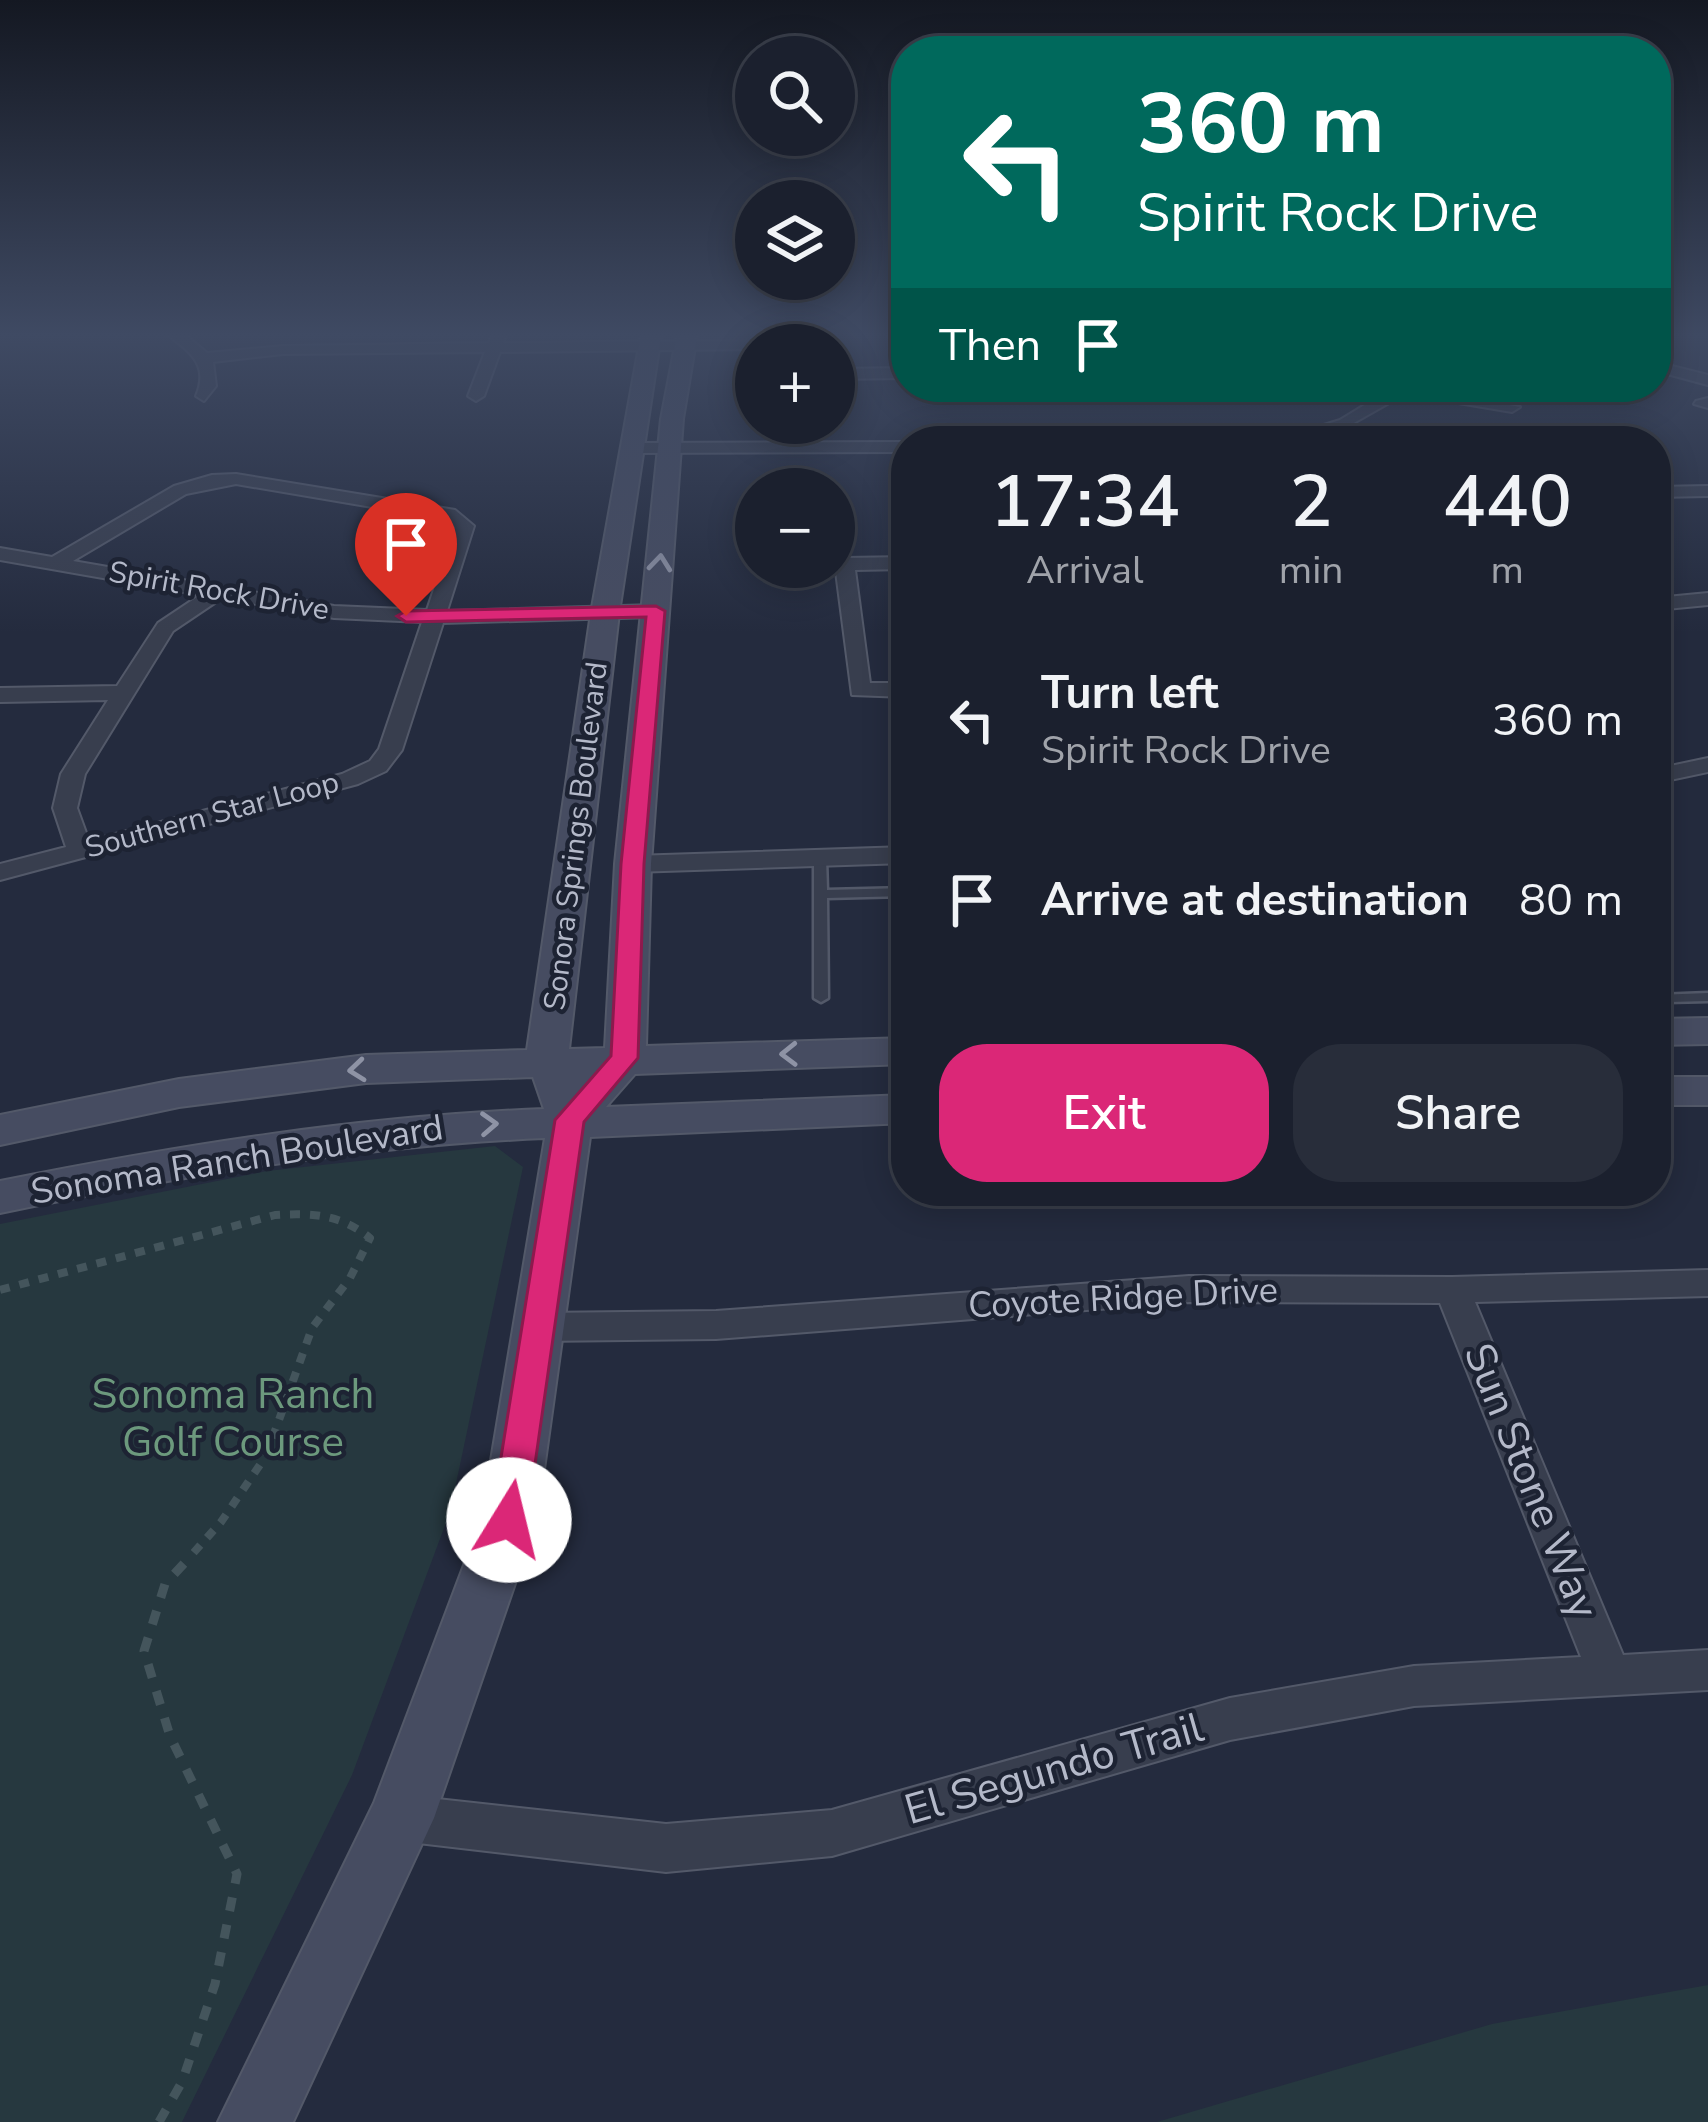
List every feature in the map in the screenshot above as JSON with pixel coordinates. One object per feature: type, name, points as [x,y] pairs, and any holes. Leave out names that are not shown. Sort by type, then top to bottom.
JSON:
[{"type":"street","name":"Sonora Springs Boulevard","points":[[255,2122],[400,1818],[509,1520],[570,1120],[547,1059],[605,614],[634,434]]},
{"type":"street","name":"Sonora Springs Boulevard","points":[[625,1058],[632,864],[671,434]]},
{"type":"street","points":[[632,448],[835,454],[891,448]]},
{"type":"street","name":"Southern Star Loop","points":[[0,872],[350,779],[378,766],[390,750],[465,530],[463,520],[236,479],[180,490],[57,562]]},
{"type":"street","points":[[1671,492],[1708,491]]},
{"type":"street","name":"Spirit Rock Drive","points":[[0,554],[314,610],[436,617],[656,611]]},
{"type":"street","points":[[891,563],[845,564],[860,691],[891,690]]},
{"type":"street","points":[[80,851],[65,808],[68,785],[165,627],[215,594]]},
{"type":"street","points":[[1671,602],[1708,598]]},
{"type":"street","points":[[0,695],[123,693]]},
{"type":"street","points":[[1671,773],[1708,765]]},
{"type":"street","points":[[632,864],[891,856]]},
{"type":"street","points":[[1671,1031],[1708,1030]]},
{"type":"street","name":"Sonoma Ranch Boulevard","points":[[0,1130],[178,1093],[366,1069],[547,1059],[891,1051]]},
{"type":"street","points":[[570,1120],[625,1058]]},
{"type":"street","points":[[1671,1091],[1708,1090]]},
{"type":"street","name":"Sonoma Ranch Boulevard","points":[[0,1197],[178,1161],[324,1139],[570,1120],[891,1109]]},
{"type":"street","name":"Coyote Ridge Drive","points":[[539,1327],[716,1325],[1189,1289],[1452,1290],[1708,1283]]},
{"type":"street","name":"Sun Stone Way","points":[[1452,1290],[1610,1672]]},
{"type":"street","name":"El Segundo Trail","points":[[400,1818],[666,1848],[832,1833],[1230,1719],[1414,1686],[1708,1670]]},
{"type":"lane","points":[[820,858],[821,998]]},
{"type":"lane","points":[[820,894],[891,892]]},
{"type":"lane","points":[[1671,998],[1708,997]]},
{"type":"path","points":[[0,1290],[32,1286],[156,1243],[297,1213],[346,1220],[370,1238],[350,1278],[312,1328],[266,1456],[221,1522],[165,1584],[144,1652],[170,1736],[237,1874],[215,1984],[182,2082],[159,2122]]},
{"type":"green space","name":"Sonoma Ranch Golf Course","points":[[495,1146],[523,1167],[450,1512],[352,1775],[182,2122],[0,2122],[0,1224],[267,1171]]},
{"type":"green space","points":[[1708,1985],[1708,2122],[1157,2122],[1492,2024]]},
{"type":"route","points":[[406,616],[656,611],[632,864],[625,1058],[570,1120],[509,1520]]}]
